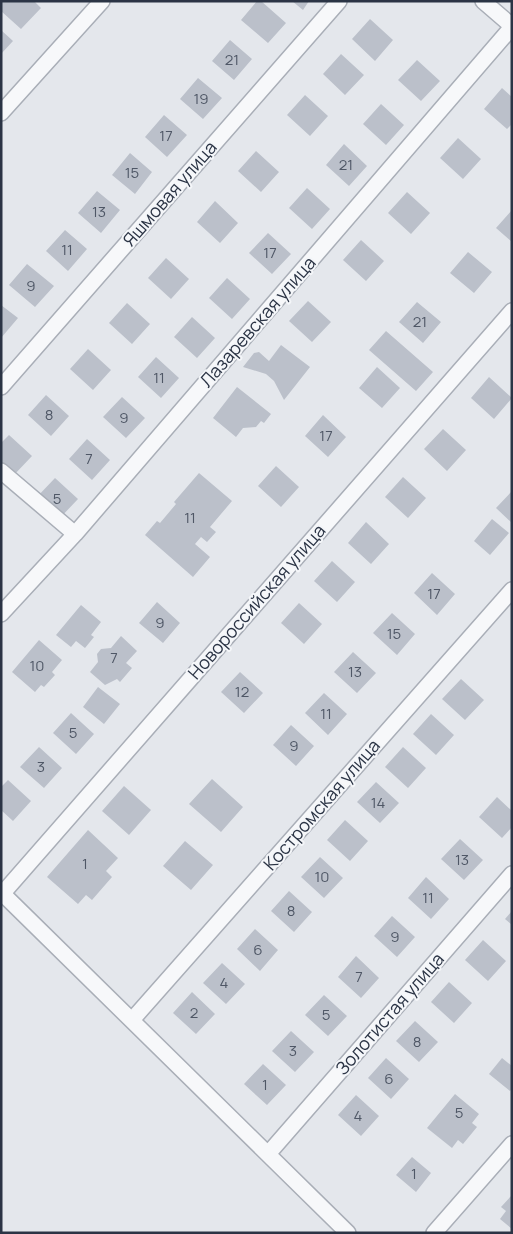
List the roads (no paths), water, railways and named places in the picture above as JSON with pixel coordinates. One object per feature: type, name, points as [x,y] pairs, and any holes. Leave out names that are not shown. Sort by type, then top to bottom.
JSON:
[{"type":"street","points":[[1,113],[102,1]]},
{"type":"street","name":"Яшмовая улица","points":[[1,388],[339,1]]},
{"type":"street","points":[[483,1],[512,26]]},
{"type":"street","name":"Лазаревская улица","points":[[1,614],[75,534],[512,26]]},
{"type":"street","name":"Новороссийская улица","points":[[2,892],[512,311]]},
{"type":"street","points":[[1,471],[75,534]]},
{"type":"street","name":"Костромская улица","points":[[132,1020],[512,590]]},
{"type":"street","name":"Золотистая улица","points":[[268,1154],[512,874]]},
{"type":"street","points":[[2,892],[348,1233]]},
{"type":"street","points":[[434,1233],[512,1144]]}]
